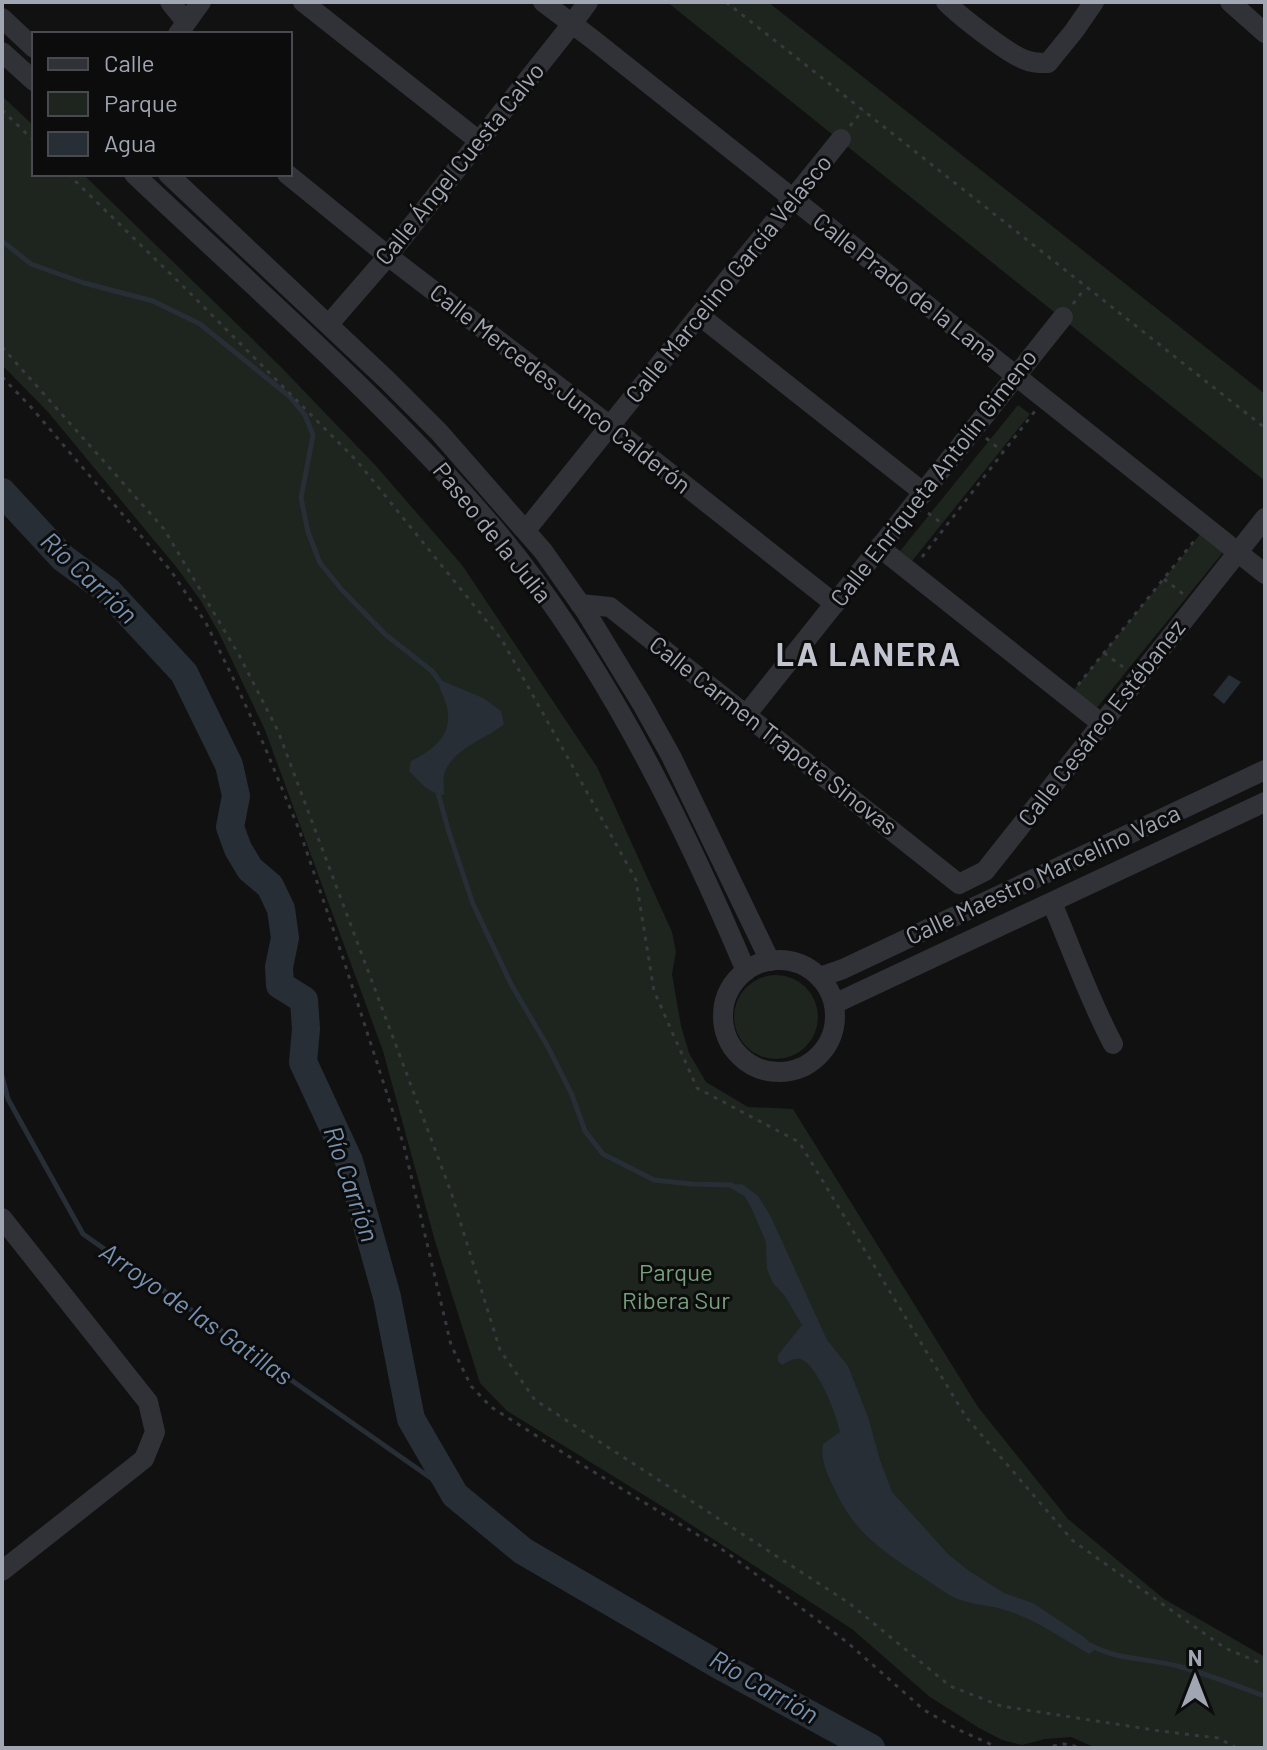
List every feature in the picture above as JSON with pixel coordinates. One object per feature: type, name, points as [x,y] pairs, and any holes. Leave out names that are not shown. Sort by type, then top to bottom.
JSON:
[{"type":"street","points":[[170,2],[182,28],[201,2]]},
{"type":"street","points":[[303,2],[479,141]]},
{"type":"street","name":"Calle Prado de la Lana","points":[[543,2],[1265,574]]},
{"type":"street","name":"Calle Ángel Cuesta Calvo","points":[[329,324],[388,256],[588,2]]},
{"type":"street","points":[[945,2],[1022,59],[1048,63],[1094,2]]},
{"type":"street","points":[[1230,2],[1252,10],[1265,33]]},
{"type":"street","points":[[2,18],[32,46]]},
{"type":"street","points":[[2,52],[32,79]]},
{"type":"street","name":"Calle Marcelino García Velasco","points":[[526,530],[841,139]]},
{"type":"street","name":"Paseo de la Julia","points":[[136,176],[355,380],[481,513],[524,567],[562,619],[633,736],[690,846],[746,971]]},
{"type":"street","name":"Paseo de la Julia","points":[[170,176],[439,432],[543,551],[580,604],[671,756],[770,961]]},
{"type":"street","name":"Calle Mercedes Junco Calderón","points":[[289,176],[835,604]]},
{"type":"street","points":[[700,316],[926,503]]},
{"type":"street","name":"Calle Enriqueta Antolín Gimeno","points":[[746,715],[879,547],[926,503],[1015,376],[1063,317]]},
{"type":"street","points":[[1238,552],[1265,518]]},
{"type":"street","points":[[879,547],[1102,724]]},
{"type":"street","name":"Calle Cesáreo Estébanez","points":[[959,884],[985,871],[1238,552]]},
{"type":"street","name":"Calle Carmen Trapote Sinovas","points":[[580,604],[610,607],[959,884]]},
{"type":"street","name":"Calle Maestro Marcelino Vaca","points":[[820,977],[843,969],[1265,770]]},
{"type":"street","name":"Calle Maestro Marcelino Vaca","points":[[834,1004],[1265,802]]},
{"type":"street","points":[[1052,903],[1095,1011],[1113,1044]]},
{"type":"street","points":[[770,961],[790,961],[810,968],[830,991],[836,1014],[834,1030],[817,1058],[789,1071],[772,1071],[754,1066],[738,1054],[727,1037],[723,1011],[728,992],[746,971],[770,961]]},
{"type":"street","points":[[2,1218],[148,1402],[155,1432],[144,1459],[2,1571]]},
{"type":"path","points":[[726,2],[1265,428]]},
{"type":"path","points":[[2,110],[32,139]]},
{"type":"path","points":[[70,176],[357,461],[502,640],[636,880],[654,991],[697,1088],[799,1142],[966,1417],[1073,1541],[1225,1648],[1265,1665]]},
{"type":"path","points":[[2,347],[164,529],[239,655],[278,731],[451,1192],[500,1350],[535,1400],[849,1603],[950,1686],[1001,1706],[1218,1738],[1237,1748]]},
{"type":"path","points":[[2,377],[171,571],[206,623],[251,718],[300,832],[342,955],[404,1146],[451,1345],[471,1386],[491,1407],[726,1552],[848,1643],[924,1710],[999,1748]]},
{"type":"path","points":[[910,572],[1044,399]]},
{"type":"path","points":[[986,438],[1003,451]]},
{"type":"path","points":[[926,503],[945,526]]},
{"type":"path","points":[[1068,697],[1206,527]]},
{"type":"path","points":[[1164,579],[1187,597]]},
{"type":"path","points":[[1104,653],[1127,670]]},
{"type":"path","points":[[1043,1748],[1064,1744],[1083,1748]]},
{"type":"green space","points":[[667,2],[768,2],[1265,394],[1265,481]]},
{"type":"green space","name":"Parque Ribera Sur","points":[[2,96],[32,124],[32,176],[85,176],[280,366],[376,466],[462,565],[597,767],[672,932],[676,952],[672,974],[681,1026],[689,1053],[706,1082],[748,1107],[793,1109],[978,1407],[1068,1519],[1164,1599],[1265,1657],[1265,1748],[1096,1748],[1071,1737],[1022,1745],[1002,1740],[930,1697],[852,1629],[673,1513],[507,1411],[480,1383],[435,1241],[383,1051],[265,730],[201,601],[48,412],[2,365]]},
{"type":"green space","points":[[1018,405],[1030,414],[912,561],[900,551]]},
{"type":"green space","points":[[1206,527],[1229,545],[1091,715],[1068,697]]},
{"type":"green space","points":[[776,975],[792,978],[806,987],[815,1001],[818,1017],[815,1033],[806,1047],[792,1056],[776,1059],[760,1056],[746,1047],[737,1033],[734,1017],[737,1001],[746,987],[760,978]]},
{"type":"water","points":[[1229,675],[1241,682],[1224,704],[1213,695]]},
{"type":"water","points":[[438,679],[483,698],[501,711],[504,724],[454,758],[444,775],[444,795],[429,790],[409,771],[411,761],[437,744],[446,729],[447,709]]},
{"type":"water","points":[[742,1184],[758,1196],[770,1215],[827,1340],[848,1366],[892,1492],[948,1554],[969,1571],[1004,1593],[1033,1603],[1084,1637],[1096,1649],[1089,1654],[1014,1613],[955,1598],[881,1549],[851,1518],[824,1462],[823,1444],[840,1432],[825,1391],[806,1362],[795,1359],[782,1365],[778,1361],[778,1355],[802,1325],[785,1296],[773,1283],[767,1269],[766,1242],[751,1207],[742,1192],[731,1185]]},
{"type":"waterway","points":[[2,241],[31,264],[84,283],[153,301],[200,324],[289,396],[305,415],[313,435],[301,498],[308,532],[320,563],[386,635],[432,671],[440,682]]},
{"type":"waterway","name":"Río Carrión","points":[[2,492],[63,558],[108,591],[184,673],[229,765],[236,796],[230,827],[250,869],[270,886],[281,909],[285,938],[279,967],[280,985],[304,1000],[306,1029],[303,1062],[349,1161],[387,1297],[411,1419],[455,1495],[523,1551],[717,1664],[871,1748]]},
{"type":"waterway","points":[[437,789],[473,904],[511,984],[572,1095],[585,1131],[603,1154],[654,1180],[731,1185],[744,1193]]},
{"type":"waterway","name":"Arroyo de las Gatillas","points":[[2,1076],[8,1099],[83,1234],[455,1495]]},
{"type":"waterway","points":[[1090,1645],[1124,1657],[1192,1670],[1265,1696]]},
{"type":"district","name":"LA LANERA","points":[[869,655]]}]
